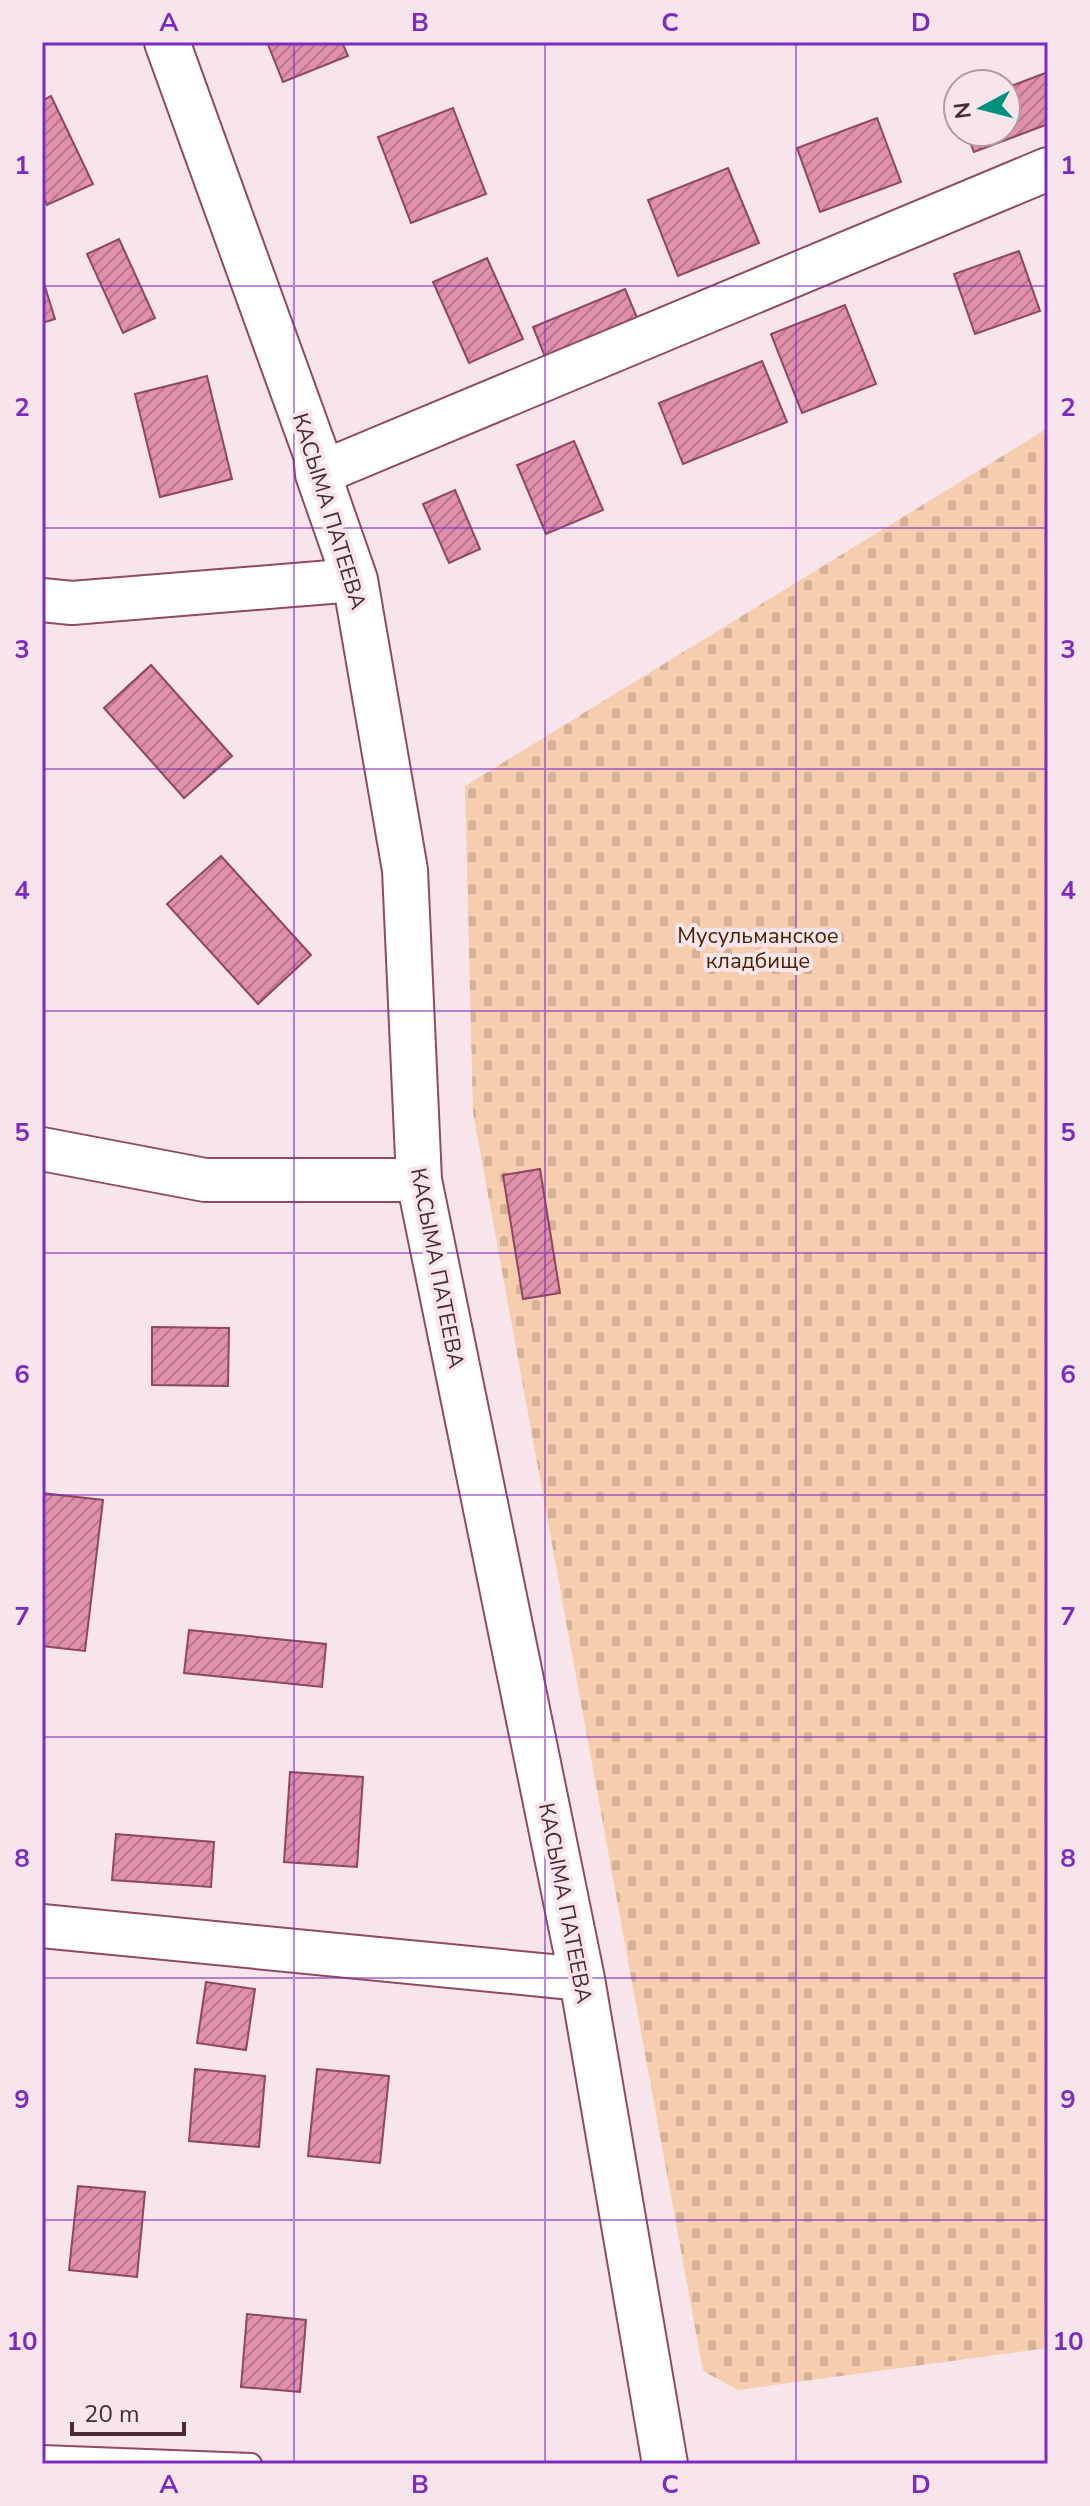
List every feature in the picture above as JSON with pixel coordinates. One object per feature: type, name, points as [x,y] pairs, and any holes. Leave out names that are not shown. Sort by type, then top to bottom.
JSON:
[{"type":"main road","name":"КАСЫМА ПАТЕЕВА","points":[[167,42],[316,454],[318,474],[355,580],[405,870],[419,1180],[582,1979],[665,2464]]},
{"type":"street","points":[[318,474],[1048,169]]},
{"type":"street","points":[[42,600],[72,603],[355,580]]},
{"type":"street","points":[[42,1149],[205,1180],[419,1180]]},
{"type":"street","points":[[42,1926],[582,1979]]},
{"type":"lane","points":[[42,2456],[251,2464]]},
{"type":"green space","name":"Мусульманское кладбище","points":[[1048,428],[1048,2348],[738,2390],[703,2371],[473,1112],[465,786]]},
{"type":"building","points":[[267,42],[342,42],[348,56],[283,82]]},
{"type":"building","points":[[1048,72],[1048,124],[1022,134],[1022,82]]},
{"type":"building","points":[[51,96],[93,184],[47,205],[42,194],[42,101]]},
{"type":"building","points":[[453,108],[486,194],[411,223],[378,137]]},
{"type":"building","points":[[877,118],[901,182],[820,212],[797,148]]},
{"type":"building","points":[[728,168],[759,243],[678,276],[648,200]]},
{"type":"building","points":[[119,239],[155,318],[123,333],[87,254]]},
{"type":"building","points":[[1019,251],[1040,311],[975,334],[954,274]]},
{"type":"building","points":[[487,258],[523,339],[469,363],[433,282]]},
{"type":"building","points":[[42,277],[55,319],[42,323]]},
{"type":"building","points":[[625,289],[638,320],[546,359],[533,327]]},
{"type":"building","points":[[845,305],[876,384],[802,413],[771,334]]},
{"type":"building","points":[[762,361],[787,422],[683,464],[659,403]]},
{"type":"building","points":[[207,376],[232,479],[160,497],[135,394]]},
{"type":"building","points":[[574,441],[603,510],[546,534],[517,465]]},
{"type":"building","points":[[455,490],[480,549],[449,563],[423,504]]},
{"type":"building","points":[[151,665],[232,756],[184,798],[104,708]]},
{"type":"building","points":[[221,856],[311,955],[258,1004],[167,904]]},
{"type":"building","points":[[540,1169],[560,1293],[523,1299],[503,1175]]},
{"type":"building","points":[[152,1327],[229,1328],[228,1386],[152,1385]]},
{"type":"building","points":[[42,1493],[103,1500],[85,1651],[42,1646]]},
{"type":"building","points":[[189,1630],[326,1644],[322,1687],[184,1673]]},
{"type":"building","points":[[290,1772],[363,1777],[357,1867],[284,1862]]},
{"type":"building","points":[[116,1834],[214,1842],[211,1887],[112,1880]]},
{"type":"building","points":[[206,1982],[255,1989],[246,2050],[197,2043]]},
{"type":"building","points":[[195,2069],[265,2076],[259,2147],[189,2141]]},
{"type":"building","points":[[317,2069],[389,2076],[380,2163],[308,2156]]},
{"type":"building","points":[[78,2186],[145,2192],[137,2277],[69,2270]]},
{"type":"building","points":[[247,2314],[306,2320],[300,2392],[241,2387]]}]
